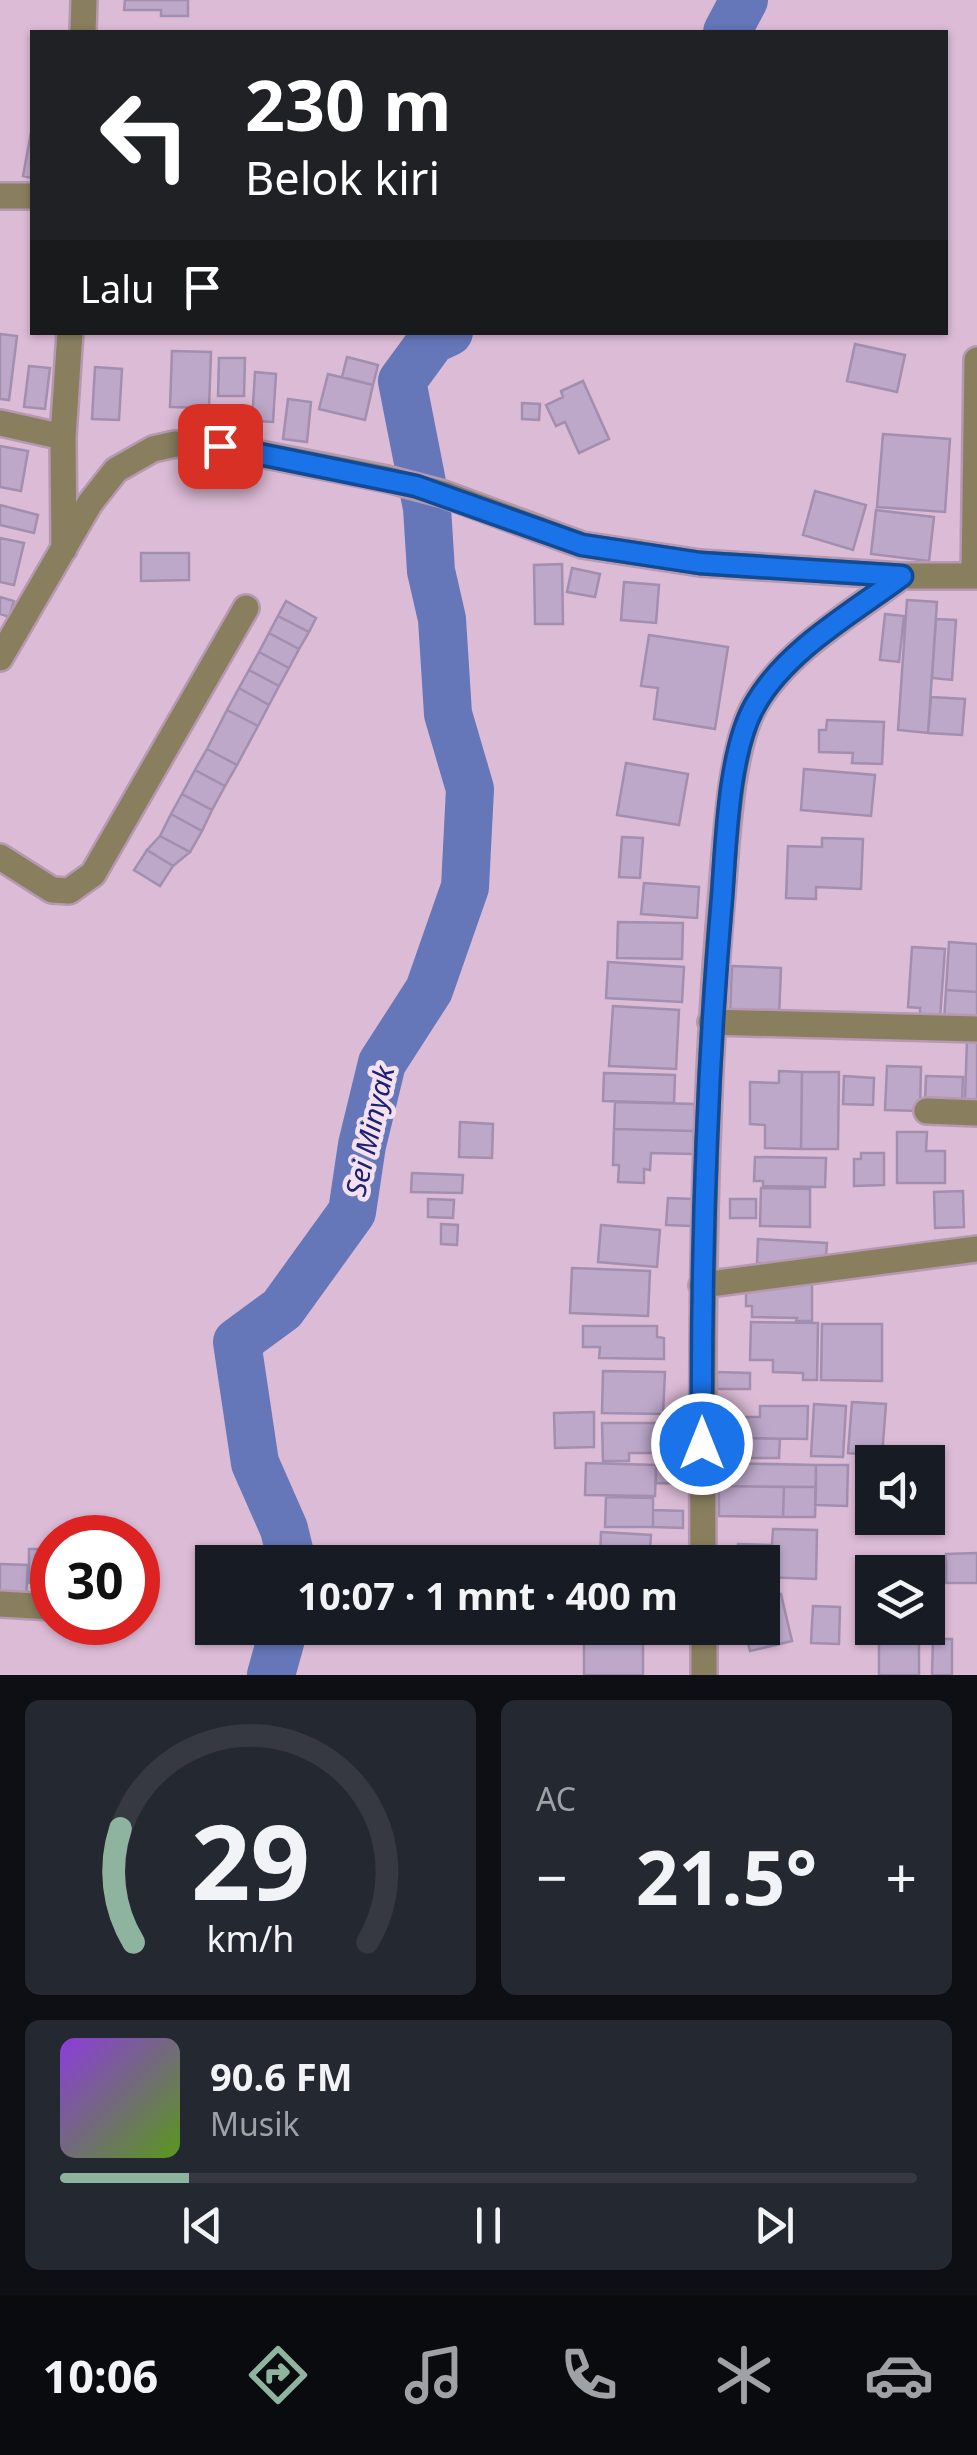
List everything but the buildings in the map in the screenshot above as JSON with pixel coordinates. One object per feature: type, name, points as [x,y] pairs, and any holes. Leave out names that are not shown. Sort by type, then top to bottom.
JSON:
[{"type":"street","points":[[83,30],[84,0]]},
{"type":"street","points":[[0,196],[30,196]]},
{"type":"street","points":[[64,549],[63,437],[70,335]]},
{"type":"street","points":[[0,658],[90,504],[116,470],[142,454],[175,444],[220,446],[388,479],[444,494],[582,545],[700,563],[902,576],[976,576],[977,360]]},
{"type":"street","points":[[0,423],[63,437]]},
{"type":"street","points":[[703,1545],[702,1285],[711,1022],[729,810],[746,724],[773,679],[810,644],[902,576]]},
{"type":"street","points":[[0,857],[52,890],[69,891],[93,874],[246,608]]},
{"type":"street","points":[[711,1022],[977,1028]]},
{"type":"street","points":[[928,1111],[977,1112]]},
{"type":"street","points":[[702,1285],[977,1249]]},
{"type":"street","points":[[0,1604],[30,1606]]},
{"type":"street","points":[[704,1645],[704,1675]]},
{"type":"waterway","name":"Sei Minyak","points":[[728,30],[744,0]]},
{"type":"waterway","name":"Sei Minyak","points":[[288,1545],[255,1463],[237,1342],[282,1309],[352,1212],[362,1145],[382,1063],[429,990],[465,887],[470,789],[448,714],[442,619],[431,571],[427,508],[402,381],[432,340],[443,335]]},
{"type":"waterway","name":"Sei Minyak","points":[[271,1675],[279,1645]]},
{"type":"route","points":[[220,446],[416,486],[582,545],[700,563],[902,576],[810,644],[773,679],[746,724],[729,810],[711,1023],[702,1285],[702,1444]]}]
